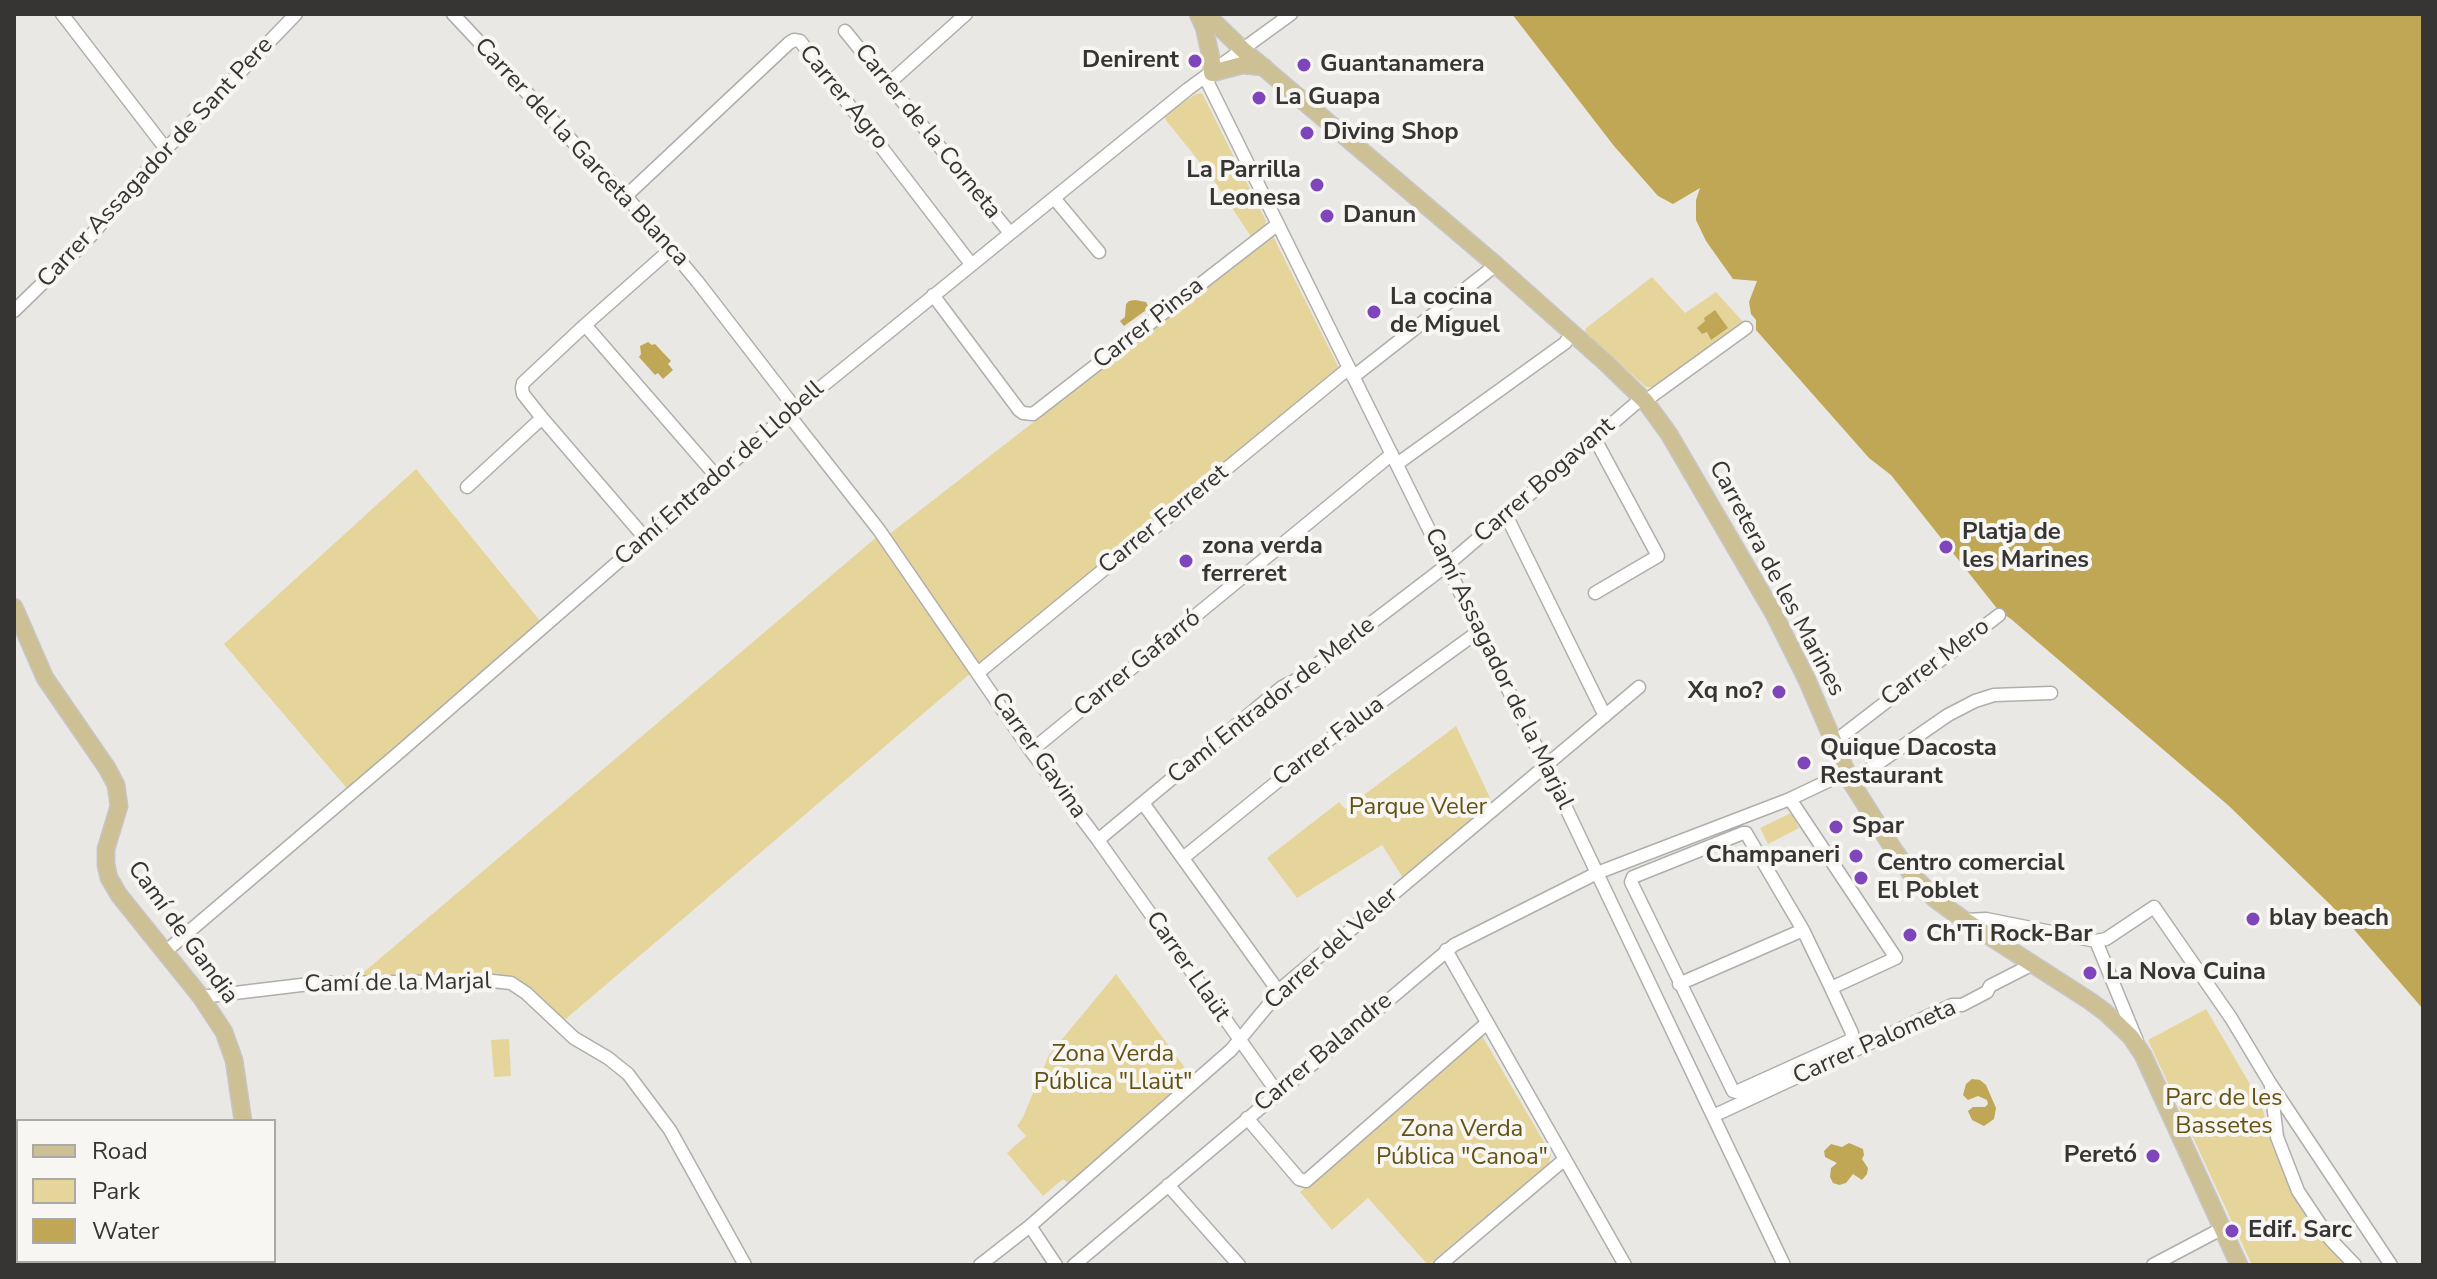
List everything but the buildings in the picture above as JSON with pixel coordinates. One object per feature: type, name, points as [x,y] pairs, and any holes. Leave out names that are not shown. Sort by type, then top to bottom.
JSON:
[{"type":"main road","points":[[1198,14],[1212,62],[1208,75]]},
{"type":"main road","name":"Carretera de les Marines","points":[[1206,14],[1242,49],[1496,265],[1643,399],[1669,434],[1774,614],[1849,777],[1909,871],[1935,899],[2105,1012],[2131,1037],[2143,1055],[2239,1265]]},
{"type":"main road","points":[[1208,75],[1242,65],[1264,67]]},
{"type":"main road","name":"Camí de Gandia","points":[[14,607],[45,678],[116,785],[119,806],[106,849],[107,872],[119,895],[216,1018],[234,1060],[243,1119]]},
{"type":"street","points":[[62,14],[166,149]]},
{"type":"street","name":"Carrer Assagador de Sant Pere","points":[[14,311],[87,240],[166,149],[296,14]]},
{"type":"street","name":"Carrer del la Garceta Blanca","points":[[453,14],[626,196],[671,249],[879,530],[979,672]]},
{"type":"street","points":[[888,84],[966,14]]},
{"type":"street","name":"Camí Entrador de Llobell","points":[[165,952],[792,411],[1208,75],[1291,14]]},
{"type":"street","name":"Carrer de la Corneta","points":[[845,31],[1010,233]]},
{"type":"street","name":"Carrer Agro","points":[[626,196],[789,43],[800,41],[971,264]]},
{"type":"street","name":"Camí Assagador de la Marjal","points":[[1208,75],[1278,224],[1546,766],[1784,1265]]},
{"type":"street","points":[[1054,198],[1099,252]]},
{"type":"street","name":"Carrer Pinsa","points":[[933,295],[1019,410],[1033,414],[1278,224]]},
{"type":"street","points":[[645,538],[523,394],[523,383],[671,249]]},
{"type":"street","name":"Carrer Ferreret","points":[[979,672],[1351,372],[1496,265]]},
{"type":"street","points":[[585,325],[717,477]]},
{"type":"street","name":"Carrer Bogavant","points":[[1447,565],[1643,399],[1746,328]]},
{"type":"street","name":"Carrer Gafarró","points":[[1031,751],[1395,459],[1565,343],[1572,333]]},
{"type":"street","points":[[467,487],[542,418]]},
{"type":"street","points":[[1595,439],[1658,556],[1595,593]]},
{"type":"street","points":[[1506,515],[1605,716]]},
{"type":"street","name":"Camí Entrador de Merle","points":[[1098,840],[1282,687],[1298,679],[1447,565]]},
{"type":"street","name":"Carrer Mero","points":[[1834,742],[1999,615]]},
{"type":"street","name":"Carrer Falua","points":[[1183,858],[1326,742],[1479,631]]},
{"type":"street","name":"Carrer Gavina","points":[[979,672],[1031,751],[1098,840]]},
{"type":"street","name":"Carrer del Veler","points":[[980,1265],[1030,1226],[1231,1050],[1279,992],[1639,687]]},
{"type":"street","name":"Carrer Balandre","points":[[1074,1265],[1446,950],[1597,873],[1849,777],[1975,701],[1994,695],[2051,693]]},
{"type":"street","points":[[1790,799],[1896,958],[1831,988]]},
{"type":"street","points":[[1143,803],[1279,992]]},
{"type":"street","points":[[1746,833],[1803,930],[1831,988],[1852,1033],[1851,1040],[1736,1092],[1731,1090],[1631,882],[1633,877],[1746,833]]},
{"type":"street","name":"Carrer Llaüt","points":[[1098,840],[1277,1092]]},
{"type":"street","points":[[1964,920],[1986,919],[2096,941],[2106,939],[2154,907],[2231,1018],[2270,1083],[2391,1265]]},
{"type":"street","points":[[1679,984],[1803,930]]},
{"type":"street","points":[[2096,941],[2143,1055]]},
{"type":"street","points":[[1446,950],[1625,1265]]},
{"type":"street","name":"Carrer Palometa","points":[[1713,1116],[1952,1005],[1962,1005],[1987,992],[1990,986],[2033,964]]},
{"type":"street","name":"Camí de la Marjal","points":[[201,997],[318,983],[511,983],[526,993],[567,1033],[628,1074],[670,1130],[745,1265]]},
{"type":"street","points":[[1247,1118],[1299,1179],[1306,1181],[1487,1023]]},
{"type":"street","points":[[2270,1083],[2277,1137],[2298,1191],[2330,1239],[2355,1265]]},
{"type":"street","points":[[1440,1265],[1565,1159]]},
{"type":"street","points":[[1168,1185],[1239,1265]]},
{"type":"street","points":[[1030,1226],[1056,1265]]},
{"type":"street","points":[[2153,1265],[2223,1228]]},
{"type":"green space","points":[[1202,93],[1266,221],[1263,229],[1252,238],[1210,175],[1165,119],[1165,114]]},
{"type":"green space","points":[[1273,236],[1339,368],[979,666],[887,536]]},
{"type":"green space","points":[[1652,277],[1685,313],[1716,292],[1745,324],[1658,387],[1646,387],[1585,329]]},
{"type":"green space","points":[[416,469],[549,632],[356,799],[224,644]]},
{"type":"green space","points":[[879,535],[972,672],[561,1023],[530,989],[357,978]]},
{"type":"green space","name":"Parque Veler","points":[[1456,726],[1492,802],[1403,878],[1382,845],[1297,898],[1267,858],[1339,802],[1345,809]]},
{"type":"green space","points":[[1791,813],[1799,828],[1768,844],[1760,828]]},
{"type":"green space","name":"Zona Verda Pública \"Llaüt\"","points":[[1116,974],[1191,1076],[1069,1184],[1063,1179],[1043,1196],[1007,1153],[1026,1136],[1017,1126],[1049,1055]]},
{"type":"green space","name":"Parc de les Bassetes","points":[[2206,1009],[2261,1103],[2272,1145],[2291,1191],[2316,1231],[2348,1265],[2252,1265],[2148,1040]]},
{"type":"green space","name":"Zona Verda Pública \"Canoa\"","points":[[1481,1034],[1551,1154],[1549,1163],[1428,1265],[1368,1198],[1332,1230],[1300,1192]]},
{"type":"green space","points":[[509,1039],[511,1076],[494,1077],[491,1040]]},
{"type":"water","points":[[1512,14],[2423,14],[2423,1009],[2345,919],[2229,806],[1999,611],[1891,475],[1869,458],[1756,330],[1756,320],[1751,314],[1749,302],[1757,281],[1733,279],[1706,241],[1696,220],[1696,200],[1700,188],[1673,204],[1658,196],[1614,146]]},
{"type":"water","points":[[1135,300],[1146,302],[1149,308],[1124,326],[1120,321],[1125,317],[1126,304]]},
{"type":"water","points":[[1715,310],[1728,328],[1711,340],[1707,332],[1702,334],[1697,328]]},
{"type":"water","points":[[648,342],[655,344],[671,361],[668,364],[673,370],[663,379],[658,373],[655,375],[639,357],[640,346]]},
{"type":"water","points":[[1972,1079],[1986,1085],[1996,1108],[1994,1119],[1984,1126],[1972,1120],[1968,1111],[1973,1107],[1985,1107],[1987,1100],[1978,1096],[1968,1100],[1963,1095],[1966,1084]]},
{"type":"water","points":[[1849,1143],[1863,1149],[1862,1159],[1868,1168],[1867,1174],[1862,1180],[1853,1174],[1846,1183],[1839,1185],[1833,1183],[1830,1177],[1831,1168],[1837,1163],[1825,1157],[1824,1151],[1831,1144],[1842,1147]]},
{"type":"place","name":"Denirent","points":[[1195,61]]},
{"type":"place","name":"Guantanamera","points":[[1304,65]]},
{"type":"place","name":"La Guapa","points":[[1259,98]]},
{"type":"place","name":"Diving Shop","points":[[1307,133]]},
{"type":"place","name":"La Parrilla Leonesa","points":[[1317,185]]},
{"type":"place","name":"Danun","points":[[1327,216]]},
{"type":"place","name":"La cocina de Miguel","points":[[1374,312]]},
{"type":"place","name":"Platja de les Marines","points":[[1946,547]]},
{"type":"place","name":"zona verda ferreret","points":[[1186,561]]},
{"type":"place","name":"Xq no?","points":[[1779,692]]},
{"type":"place","name":"Quique Dacosta Restaurant","points":[[1804,763]]},
{"type":"place","name":"Spar","points":[[1836,827]]},
{"type":"place","name":"Champaneri","points":[[1856,856]]},
{"type":"place","name":"Centro comercial El Poblet","points":[[1861,878]]},
{"type":"place","name":"blay beach","points":[[2253,919]]},
{"type":"place","name":"Ch'Ti Rock-Bar","points":[[1910,935]]},
{"type":"place","name":"La Nova Cuina","points":[[2090,973]]},
{"type":"place","name":"Peretó","points":[[2153,1156]]},
{"type":"place","name":"Edif. Sarc","points":[[2232,1231]]}]
